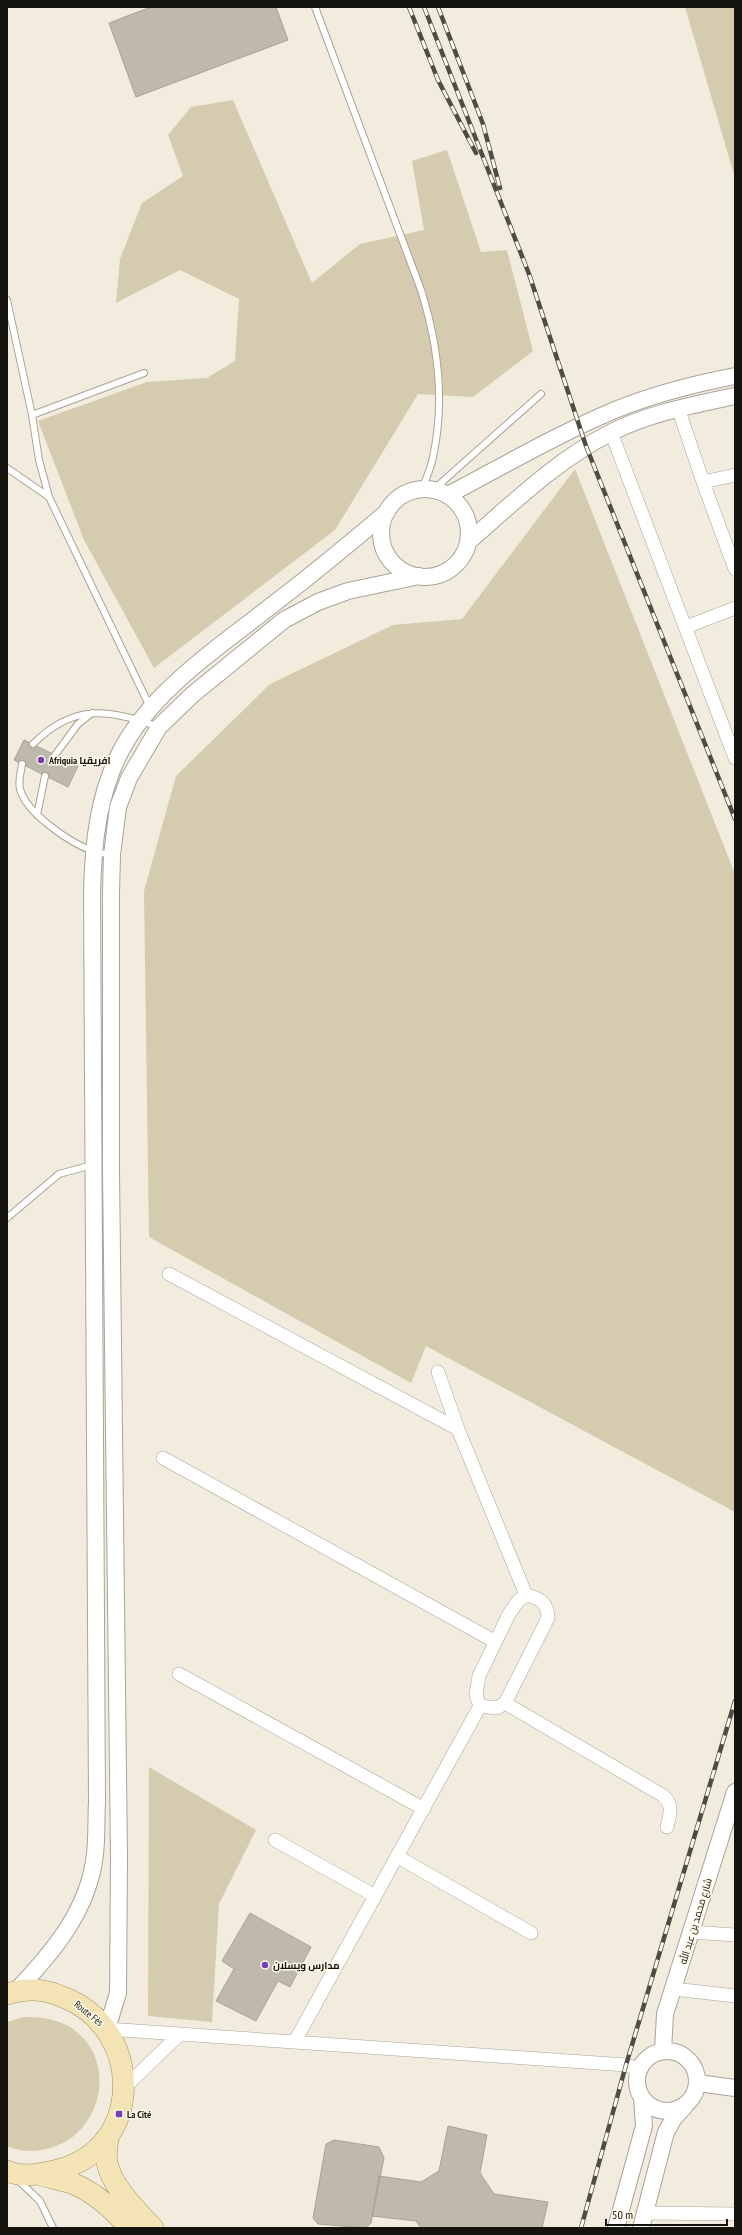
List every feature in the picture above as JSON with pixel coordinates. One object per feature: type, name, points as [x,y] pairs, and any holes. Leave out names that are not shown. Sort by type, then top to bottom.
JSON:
[{"type":"main road","name":"Route Fès","points":[[11,1993],[34,1990],[53,1993],[78,2002],[107,2029],[116,2045],[124,2073],[124,2088],[119,2114],[109,2135],[106,2152],[107,2164],[119,2188],[153,2228]]},
{"type":"main road","name":"Route Fès","points":[[40,2175],[69,2168],[93,2152],[109,2135]]},
{"type":"main road","name":"Route Fès","points":[[9,2172],[40,2175],[74,2184],[95,2196],[116,2213],[130,2228]]},
{"type":"street","points":[[11,1993],[46,1959],[74,1919],[89,1884],[95,1854],[97,1794],[92,1164],[93,851],[101,804],[111,772],[146,714],[180,677],[335,556],[387,512],[396,501],[408,493],[434,492],[616,410],[684,387],[735,376]]},
{"type":"street","points":[[468,542],[553,469],[586,446],[611,432],[678,408],[735,396]]},
{"type":"street","points":[[678,408],[703,482],[730,539],[735,569]]},
{"type":"street","points":[[611,432],[735,758]]},
{"type":"street","points":[[703,482],[735,475]]},
{"type":"street","points":[[434,492],[458,504],[465,515],[469,529],[468,542],[464,554],[456,565],[445,573],[432,576],[419,576],[348,591],[318,602],[284,620],[192,695],[159,727],[142,751],[126,785],[118,807],[112,855],[111,1171],[119,1866],[118,1993],[107,2029],[626,2065],[639,2069]]},
{"type":"street","points":[[387,512],[382,525],[382,539],[386,553],[394,564],[406,572],[419,576]]},
{"type":"street","points":[[686,627],[735,608]]},
{"type":"street","points":[[169,1274],[458,1430]]},
{"type":"street","points":[[438,1372],[458,1430],[526,1596]]},
{"type":"street","points":[[163,1458],[494,1641]]},
{"type":"street","points":[[295,2041],[398,1857],[480,1706],[476,1695],[479,1676],[494,1641],[518,1601],[526,1596],[543,1601],[548,1609],[548,1618],[505,1703],[497,1708],[480,1706]]},
{"type":"street","points":[[179,1674],[424,1809]]},
{"type":"street","points":[[505,1703],[669,1800],[671,1807],[667,1827]]},
{"type":"street","name":"شارع محمد بن عبد الله","points":[[663,2051],[665,2014],[735,1792]]},
{"type":"street","points":[[275,1840],[375,1896]]},
{"type":"street","points":[[398,1857],[531,1933]]},
{"type":"street","points":[[692,1932],[735,1935]]},
{"type":"street","points":[[674,1989],[735,1996]]},
{"type":"street","points":[[124,2088],[180,2034]]},
{"type":"street","points":[[616,2228],[644,2126],[642,2098],[636,2081],[639,2069],[647,2058],[663,2051],[681,2054],[688,2059],[694,2066],[698,2083],[691,2100],[674,2118],[666,2132],[643,2220],[735,2214]]},
{"type":"street","points":[[698,2083],[735,2088]]},
{"type":"street","points":[[642,2098],[657,2110],[667,2112],[685,2106]]},
{"type":"lane","points":[[315,7],[421,290],[432,326],[438,369],[439,408],[433,458],[434,492]]},
{"type":"lane","points":[[7,300],[32,415],[39,460],[49,496],[146,714],[159,727]]},
{"type":"lane","points":[[32,415],[144,373]]},
{"type":"lane","points":[[434,492],[541,394]]},
{"type":"lane","points":[[7,468],[49,496]]},
{"type":"lane","points":[[33,744],[46,731],[61,721],[77,715],[94,712],[146,714]]},
{"type":"lane","points":[[55,755],[78,724],[94,712]]},
{"type":"lane","points":[[22,764],[19,781],[20,790],[24,800],[37,815],[54,829],[93,851],[112,855]]},
{"type":"lane","points":[[37,815],[45,776]]},
{"type":"lane","points":[[7,1218],[59,1174],[92,1164]]},
{"type":"lane","points":[[9,2172],[40,2201],[53,2228]]},
{"type":"shaded area","points":[[685,7],[735,7],[735,178]]},
{"type":"shaded area","points":[[233,100],[312,283],[360,244],[424,230],[412,161],[447,150],[481,252],[507,250],[533,351],[473,397],[418,394],[335,530],[154,668],[84,540],[38,421],[147,382],[207,378],[235,361],[239,299],[180,270],[116,303],[120,259],[142,203],[183,176],[168,135],[191,107]]},
{"type":"shaded area","points":[[575,469],[735,874],[735,1512],[426,1346],[411,1383],[149,1237],[144,891],[176,776],[270,684],[393,625],[462,619]]},
{"type":"shaded area","points":[[149,1767],[256,1830],[219,1904],[212,2022],[148,2016]]},
{"type":"shaded area","points":[[24,2017],[46,2018],[57,2021],[68,2026],[85,2039],[95,2056],[99,2075],[98,2095],[92,2113],[81,2129],[65,2142],[36,2151],[26,2151],[7,2146],[7,2022]]},
{"type":"building","points":[[151,7],[276,7],[288,40],[136,97],[109,23]]},
{"type":"building","points":[[24,740],[78,766],[68,787],[14,760]]},
{"type":"building","name":"مدارس ويسلان","points":[[250,1913],[311,1947],[290,1987],[278,1981],[256,2021],[216,2001],[234,1969],[222,1961]]},
{"type":"building","points":[[448,2126],[487,2135],[480,2173],[494,2194],[548,2202],[542,2228],[421,2228],[416,2221],[372,2216],[379,2176],[421,2182],[439,2171]]},
{"type":"building","points":[[334,2140],[379,2147],[384,2158],[371,2223],[366,2228],[318,2224],[313,2218],[326,2144]]},
{"type":"railway","points":[[409,7],[438,80],[476,153]]},
{"type":"railway","points":[[424,7],[529,274],[586,446],[735,819]]},
{"type":"railway","points":[[438,7],[483,124],[500,188]]},
{"type":"railway","points":[[581,2228],[626,2065],[735,1701]]},
{"type":"place","name":"Afriquia افريقيا","points":[[41,760]]},
{"type":"place","name":"مدارس ويسلان","points":[[265,1965]]},
{"type":"place","name":"La Cité","points":[[119,2114]]}]
